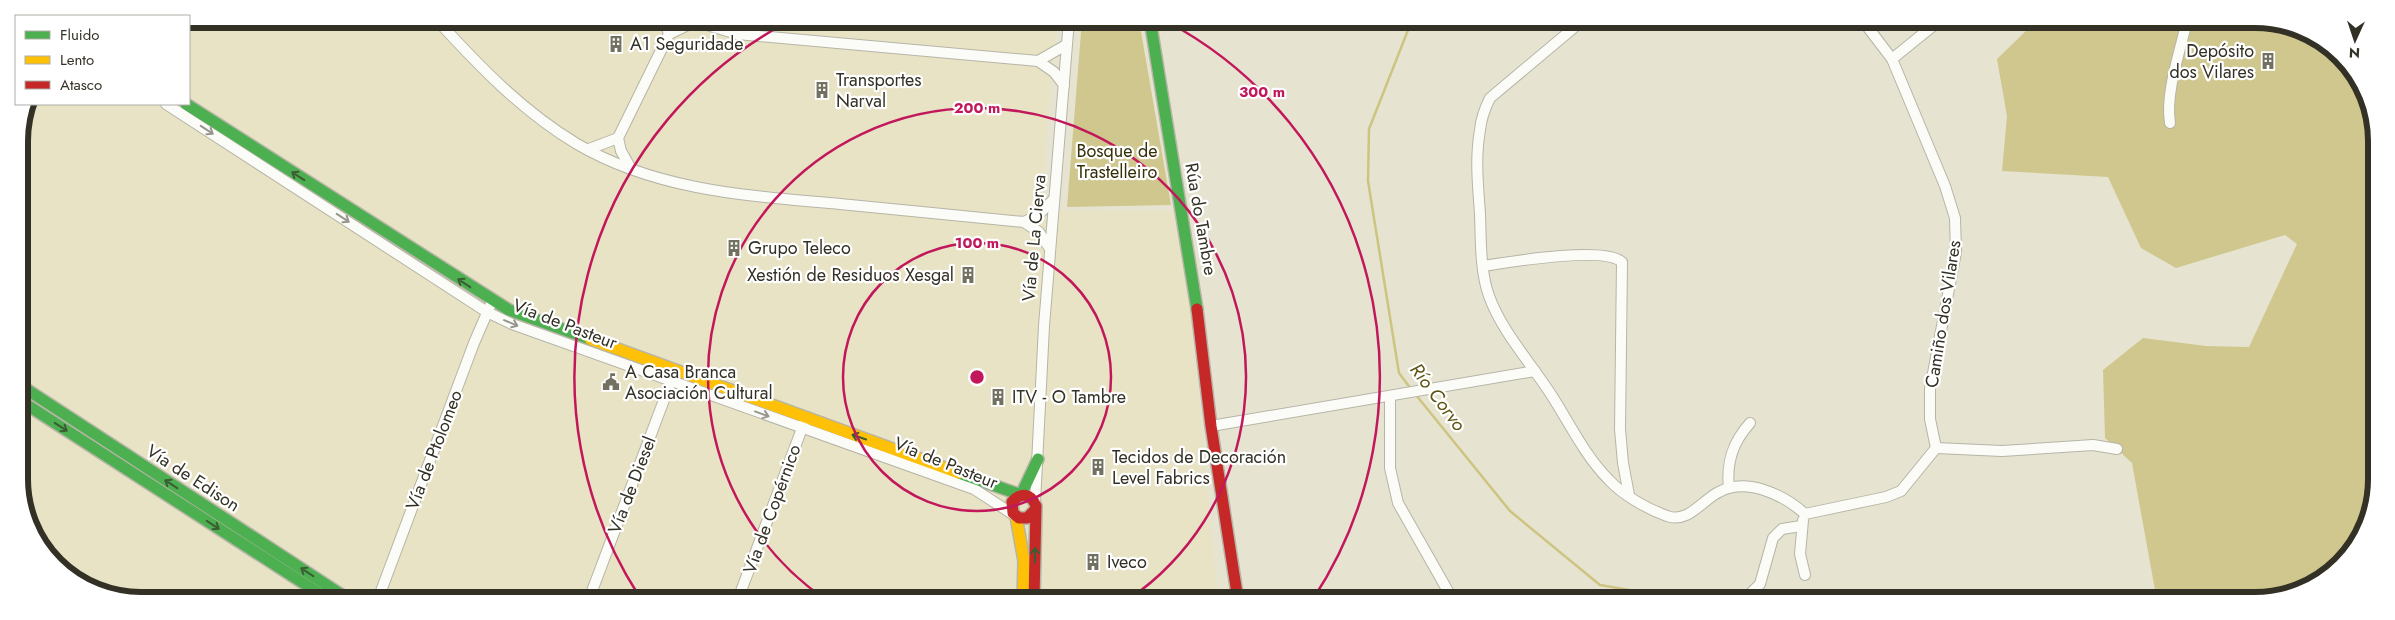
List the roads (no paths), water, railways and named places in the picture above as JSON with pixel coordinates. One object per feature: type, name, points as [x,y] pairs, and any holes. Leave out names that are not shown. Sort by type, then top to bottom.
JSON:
[{"type":"main road","name":"Rúa do Tambre","points":[[1151,28],[1195,291],[1211,426],[1232,572]]},
{"type":"main road","name":"Vía de Pasteur","points":[[187,105],[490,307],[522,316],[674,370],[804,423],[1021,495]]},
{"type":"main road","name":"Vía de Edison","points":[[28,390],[337,592]]},
{"type":"main road","name":"Vía de Edison","points":[[28,406],[317,592]]},
{"type":"main road","name":"Vía de La Cierva","points":[[1021,495],[1038,459]]},
{"type":"main road","points":[[1016,516],[1027,518],[1035,506],[1031,497],[1021,495],[1014,499],[1011,506],[1016,516],[1024,561],[1023,592]]},
{"type":"main road","name":"Vía de La Cierva","points":[[1034,592],[1035,506]]},
{"type":"main road","points":[[1232,572],[1232,592]]},
{"type":"main road","points":[[1232,572],[1236,592]]},
{"type":"street","points":[[445,28],[505,91],[540,119],[589,149],[630,168],[683,185],[734,195],[1052,224]]},
{"type":"street","points":[[609,159],[609,149],[616,142],[668,28]]},
{"type":"street","points":[[716,28],[737,34],[1065,63]]},
{"type":"street","name":"Vía de La Cierva","points":[[1035,506],[1044,326],[1068,28]]},
{"type":"street","points":[[1573,28],[1490,98],[1485,110],[1478,150],[1483,266],[1489,296],[1504,324],[1572,432],[1609,480],[1629,495],[1659,513],[1674,518],[1686,515],[1713,495],[1729,488],[1747,488],[1773,492],[1805,514],[1886,497],[1901,491],[1936,448],[2002,451],[2093,445],[2117,448]]},
{"type":"street","name":"Camiño dos Vilares","points":[[1868,28],[1892,60],[1945,186],[1955,218],[1956,252],[1930,389],[1930,419],[1936,448]]},
{"type":"street","points":[[1892,60],[1931,28]]},
{"type":"street","points":[[2170,123],[2168,116],[2174,79],[2185,28]]},
{"type":"street","points":[[1042,61],[1066,45]]},
{"type":"street","points":[[1042,61],[1064,85]]},
{"type":"street","name":"Vía de Pasteur","points":[[168,105],[490,307],[512,324],[671,382],[804,423],[974,489],[1006,507],[1016,516]]},
{"type":"street","points":[[589,149],[616,142]]},
{"type":"street","points":[[616,142],[630,168]]},
{"type":"street","points":[[1029,222],[1054,199]]},
{"type":"street","points":[[1029,222],[1044,237],[1050,249]]},
{"type":"street","points":[[1483,266],[1554,255],[1609,257],[1622,262],[1620,429],[1623,463],[1629,495]]},
{"type":"street","name":"Vía de Ptolomeo","points":[[381,592],[490,307]]},
{"type":"street","name":"Vía de Diesel","points":[[592,592],[674,370]]},
{"type":"street","points":[[1211,426],[1535,371]]},
{"type":"street","points":[[1390,397],[1390,468],[1398,503],[1448,592]]},
{"type":"street","name":"Vía de Copérnico","points":[[741,592],[804,423]]},
{"type":"street","points":[[1729,488],[1728,465],[1735,441],[1750,424]]},
{"type":"street","points":[[1805,514],[1801,526],[1800,559],[1805,574]]},
{"type":"street","points":[[1752,592],[1760,584],[1773,538],[1782,529],[1801,526]]},
{"type":"waterway","name":"Río Corvo","points":[[1409,28],[1369,129],[1368,181],[1399,373],[1411,389]]},
{"type":"waterway","name":"Río Corvo","points":[[1416,395],[1510,511],[1600,585],[1641,592]]},
{"type":"place","name":"A1 Seguridade","points":[[616,44]]},
{"type":"place","name":"Depósito dos Vilares","points":[[2268,61]]},
{"type":"place","name":"Transportes Narval","points":[[822,90]]},
{"type":"place","name":"Grupo Teleco","points":[[734,248]]},
{"type":"place","name":"Xestión de Residuos Xesgal","points":[[968,275]]},
{"type":"place","name":"A Casa Branca Asociación Cultural","points":[[611,382]]},
{"type":"place","name":"ITV - O Tambre","points":[[998,397]]},
{"type":"place","name":"Tecidos de Decoración Level Fabrics","points":[[1098,467]]},
{"type":"place","name":"Iveco","points":[[1093,562]]},
{"type":"park label","name":"Bosque de Trastelleiro","points":[[1117,161]]}]
